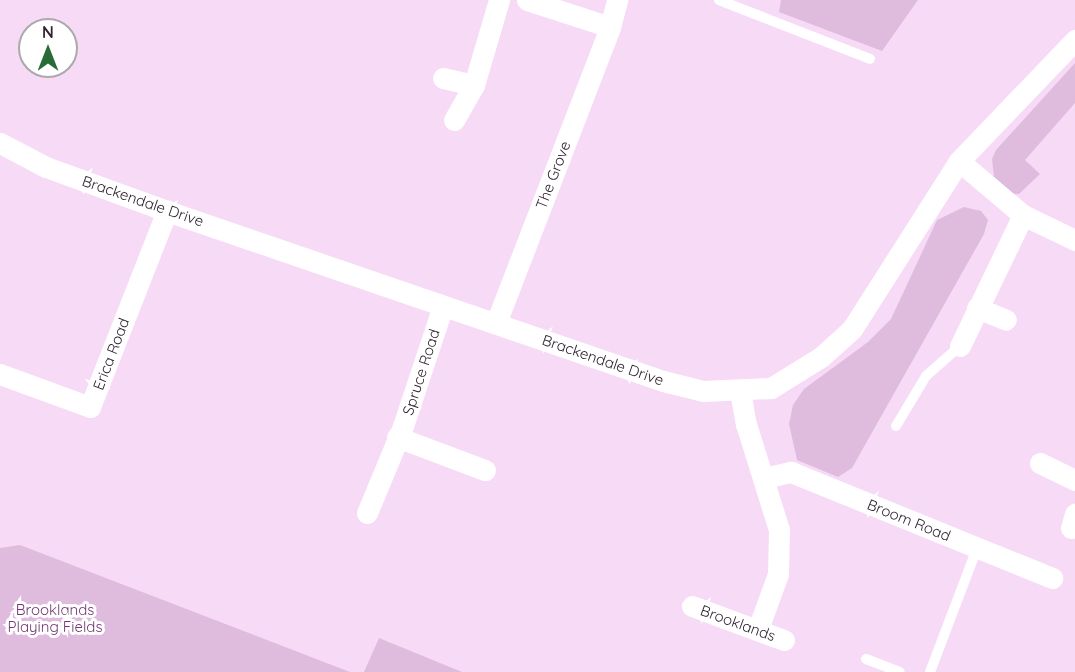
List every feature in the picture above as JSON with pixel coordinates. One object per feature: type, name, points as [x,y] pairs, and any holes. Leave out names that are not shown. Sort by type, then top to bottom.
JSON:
[{"type":"street","points":[[454,120],[474,84],[499,0]]},
{"type":"street","points":[[527,0],[609,27]]},
{"type":"street","name":"The Grove","points":[[496,323],[609,27],[617,0]]},
{"type":"street","name":"Brackendale Drive","points":[[0,143],[46,167],[167,211],[279,247],[663,381],[703,390],[740,391],[771,388],[821,357],[852,329],[959,161],[1075,40]]},
{"type":"street","points":[[443,78],[474,84]]},
{"type":"street","points":[[959,161],[1023,215],[1075,240]]},
{"type":"street","name":"Erica Road","points":[[0,374],[90,407],[167,211]]},
{"type":"street","points":[[960,346],[1023,215]]},
{"type":"street","name":"Spruce Road","points":[[367,513],[403,426],[443,306]]},
{"type":"street","points":[[977,308],[1006,320]]},
{"type":"street","points":[[740,391],[742,409],[779,530],[778,574],[758,629]]},
{"type":"street","points":[[397,437],[485,470]]},
{"type":"street","points":[[1040,463],[1075,480]]},
{"type":"street","name":"Broom Road","points":[[764,478],[791,472],[1052,578]]},
{"type":"street","name":"Brooklands","points":[[692,606],[784,640]]},
{"type":"lane","points":[[719,0],[870,59]]},
{"type":"lane","points":[[896,426],[926,376],[960,346]]},
{"type":"lane","points":[[930,672],[977,548]]},
{"type":"lane","points":[[866,659],[900,672]]},
{"type":"green space","points":[[781,0],[918,0],[882,51],[779,12]]},
{"type":"green space","points":[[1075,63],[1075,103],[1025,160],[1040,174],[1019,194],[1012,194],[994,177],[992,159],[996,150]]},
{"type":"green space","points":[[964,207],[981,211],[988,220],[984,234],[852,468],[838,477],[797,460],[789,424],[793,405],[804,389],[868,342],[891,319],[937,220]]},
{"type":"green space","name":"Brooklands Playing Fields","points":[[20,545],[350,672],[0,672],[0,548]]},
{"type":"green space","points":[[379,638],[462,672],[364,672]]}]
